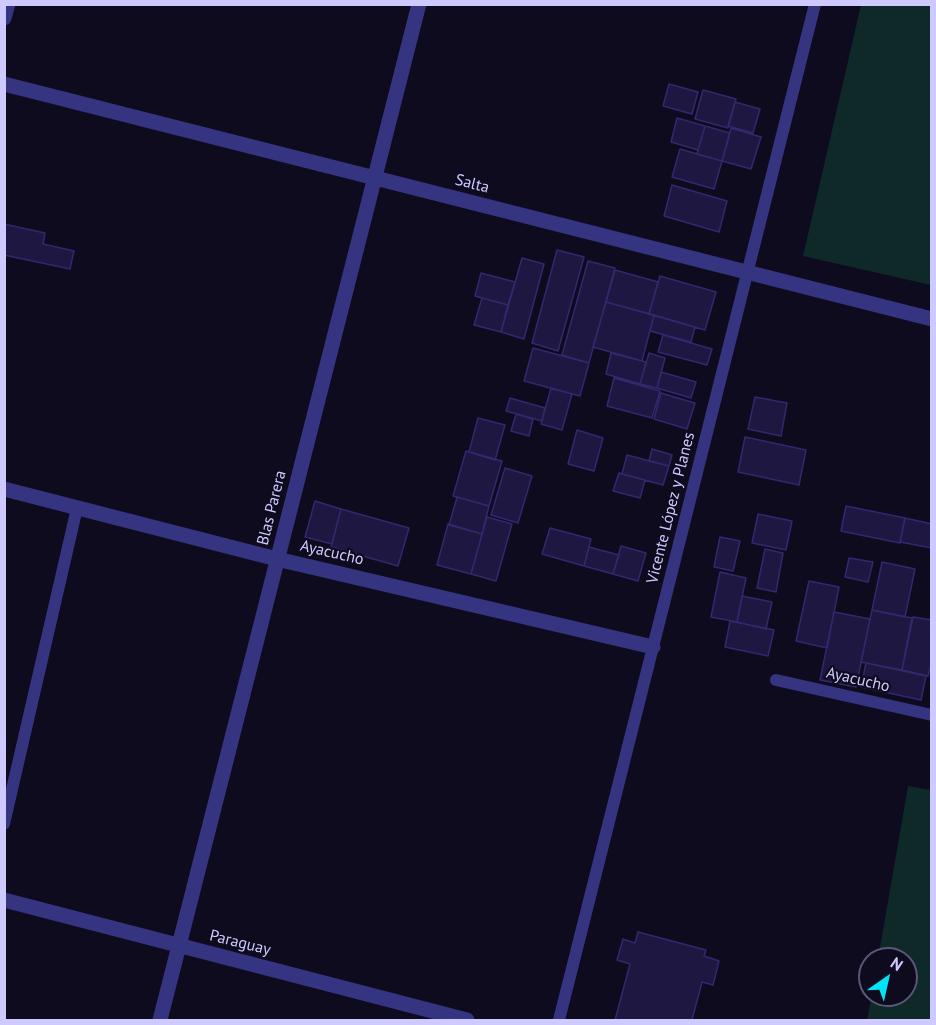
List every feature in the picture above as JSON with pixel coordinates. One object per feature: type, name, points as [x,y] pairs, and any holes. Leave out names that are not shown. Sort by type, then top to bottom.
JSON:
[{"type":"street","points":[[4,18],[8,4]]},
{"type":"street","name":"Blas Parera","points":[[160,1020],[419,4]]},
{"type":"street","name":"Salta","points":[[4,84],[932,319]]},
{"type":"street","name":"Ayacucho","points":[[4,489],[277,559],[653,647]]},
{"type":"street","name":"Paraguay","points":[[4,900],[467,1020]]},
{"type":"lane","name":"Vicente López y Planes","points":[[559,1020],[815,4]]},
{"type":"lane","points":[[4,824],[77,508]]},
{"type":"lane","name":"Ayacucho","points":[[776,680],[932,715]]},
{"type":"green space","points":[[861,5],[931,5],[931,285],[803,256]]},
{"type":"green space","points":[[908,786],[931,790],[931,1020],[867,1020],[870,1007],[918,1007],[918,947],[880,947]]},
{"type":"building","points":[[669,84],[698,92],[692,114],[663,106]]},
{"type":"building","points":[[703,90],[736,99],[728,128],[695,119]]},
{"type":"building","points":[[735,102],[760,109],[753,133],[728,126]]},
{"type":"building","points":[[677,118],[705,126],[698,150],[671,142]]},
{"type":"building","points":[[705,126],[730,133],[722,161],[697,154]]},
{"type":"building","points":[[731,128],[761,137],[751,169],[722,161]]},
{"type":"building","points":[[680,149],[722,161],[714,189],[672,177]]},
{"type":"building","points":[[672,185],[727,201],[719,232],[664,216]]},
{"type":"building","points":[[4,224],[45,233],[43,244],[74,251],[70,269],[4,255]]},
{"type":"building","points":[[557,250],[584,257],[558,351],[532,343]]},
{"type":"building","points":[[522,258],[544,264],[524,339],[501,332]]},
{"type":"building","points":[[588,261],[615,268],[589,363],[562,355]]},
{"type":"building","points":[[615,270],[658,282],[649,314],[606,302]]},
{"type":"building","points":[[481,273],[515,282],[508,305],[475,296]]},
{"type":"building","points":[[660,276],[716,292],[705,330],[649,314]]},
{"type":"building","points":[[482,298],[508,305],[501,332],[474,325]]},
{"type":"building","points":[[606,302],[654,315],[642,361],[593,347]]},
{"type":"building","points":[[654,315],[695,327],[691,342],[650,331]]},
{"type":"building","points":[[663,335],[712,349],[707,365],[658,352]]},
{"type":"building","points":[[533,348],[589,363],[580,396],[524,381]]},
{"type":"building","points":[[611,353],[646,362],[640,384],[606,374]]},
{"type":"building","points":[[649,353],[665,358],[657,388],[640,384]]},
{"type":"building","points":[[661,372],[696,382],[691,398],[657,388]]},
{"type":"building","points":[[614,378],[660,391],[652,418],[607,406]]},
{"type":"building","points":[[551,388],[572,394],[562,430],[541,424]]},
{"type":"building","points":[[661,393],[695,403],[687,429],[654,419]]},
{"type":"building","points":[[755,397],[787,403],[781,436],[748,429]]},
{"type":"building","points":[[510,398],[545,408],[542,421],[506,411]]},
{"type":"building","points":[[516,414],[533,419],[529,436],[511,431]]},
{"type":"building","points":[[478,418],[505,425],[495,460],[469,452]]},
{"type":"building","points":[[577,430],[603,438],[594,471],[568,464]]},
{"type":"building","points":[[745,437],[806,450],[799,485],[738,472]]},
{"type":"building","points":[[652,449],[672,455],[669,466],[649,461]]},
{"type":"building","points":[[466,451],[502,461],[489,506],[453,496]]},
{"type":"building","points":[[627,455],[669,466],[663,485],[622,474]]},
{"type":"building","points":[[505,468],[532,476],[518,523],[491,515]]},
{"type":"building","points":[[619,473],[645,480],[640,498],[613,491]]},
{"type":"building","points":[[457,497],[489,506],[482,534],[449,525]]},
{"type":"building","points":[[315,501],[341,509],[332,544],[305,537]]},
{"type":"building","points":[[846,506],[905,518],[900,543],[841,531]]},
{"type":"building","points":[[341,509],[409,528],[398,566],[331,547]]},
{"type":"building","points":[[758,514],[792,521],[786,550],[752,543]]},
{"type":"building","points":[[487,517],[512,524],[496,581],[471,574]]},
{"type":"building","points":[[905,518],[932,524],[932,548],[900,542]]},
{"type":"building","points":[[448,524],[482,534],[471,574],[437,565]]},
{"type":"building","points":[[550,528],[591,539],[584,566],[542,554]]},
{"type":"building","points":[[720,537],[740,541],[733,571],[714,567]]},
{"type":"building","points":[[621,546],[646,553],[638,581],[613,574]]},
{"type":"building","points":[[589,547],[619,555],[613,574],[584,566]]},
{"type":"building","points":[[765,549],[783,553],[776,592],[757,588]]},
{"type":"building","points":[[849,558],[873,562],[868,582],[845,577]]},
{"type":"building","points":[[882,562],[915,569],[905,617],[872,610]]},
{"type":"building","points":[[720,572],[746,578],[737,622],[711,617]]},
{"type":"building","points":[[809,581],[839,587],[827,648],[796,641]]},
{"type":"building","points":[[742,596],[772,602],[766,629],[737,622]]},
{"type":"building","points":[[872,610],[912,618],[902,670],[861,662]]},
{"type":"building","points":[[834,612],[870,619],[856,687],[820,680]]},
{"type":"building","points":[[913,617],[932,620],[932,660],[928,676],[902,670]]},
{"type":"building","points":[[730,621],[774,630],[768,656],[725,647]]},
{"type":"building","points":[[866,663],[926,676],[921,700],[861,687]]},
{"type":"building","points":[[638,932],[706,950],[704,956],[719,961],[713,985],[702,982],[692,1020],[615,1020],[630,964],[617,960],[623,939],[635,943]]}]
